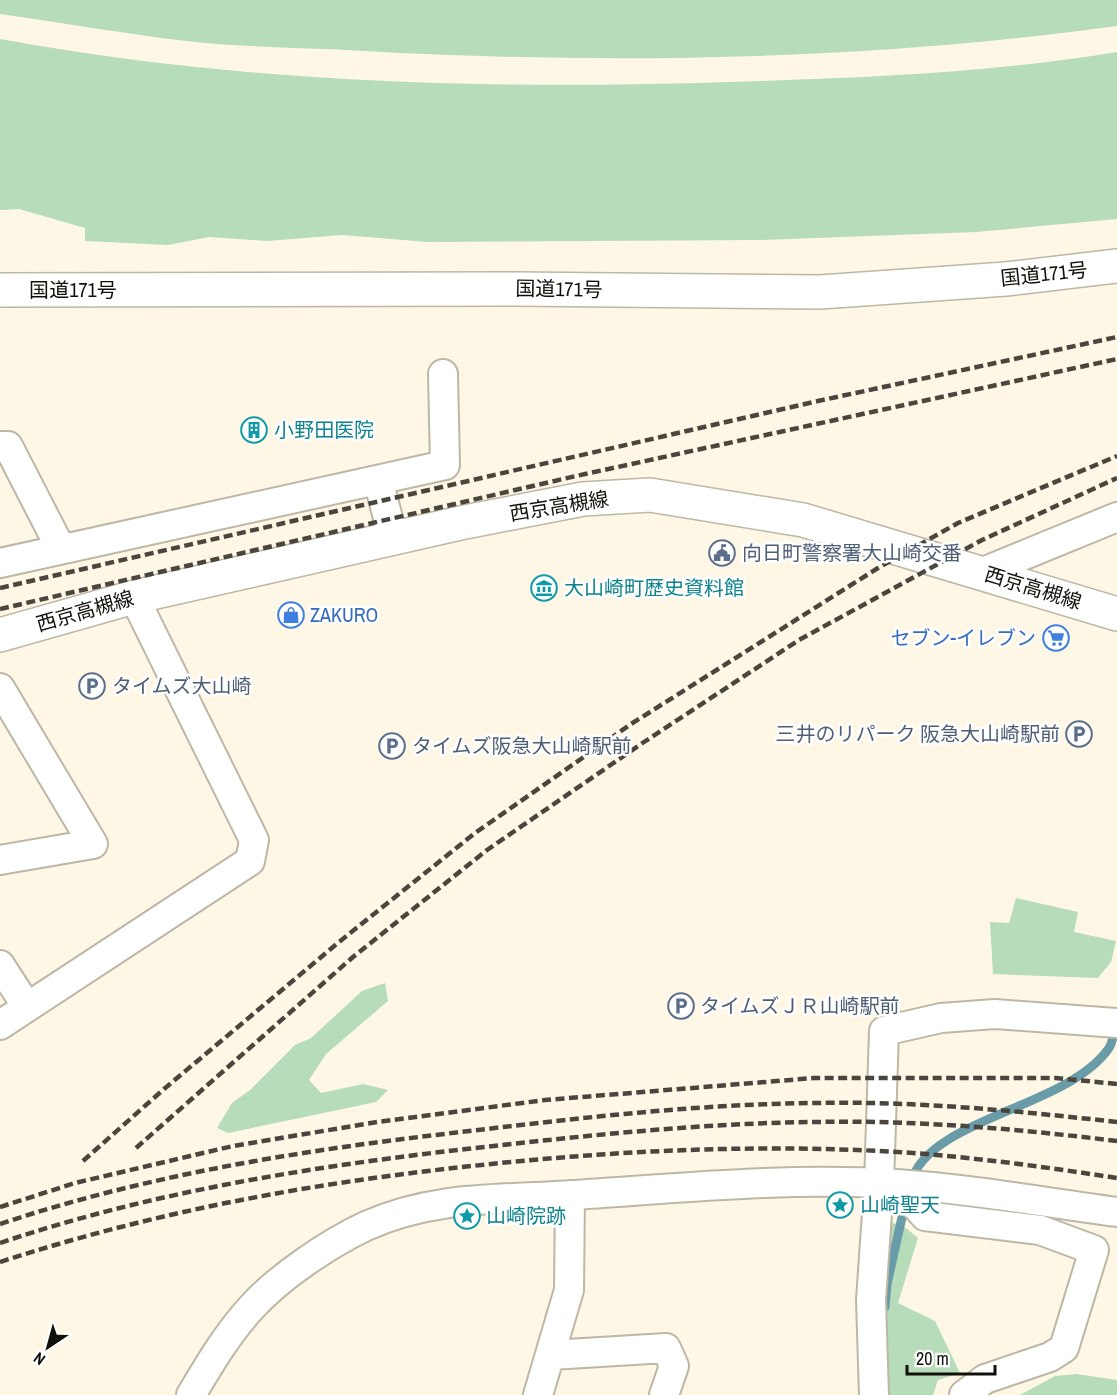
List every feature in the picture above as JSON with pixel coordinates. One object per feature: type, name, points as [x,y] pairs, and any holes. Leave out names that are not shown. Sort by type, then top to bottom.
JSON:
[{"type":"main road","name":"国道171号","points":[[0,290],[515,289],[820,292],[1006,279],[1117,266]]},
{"type":"main road","name":"西京高槻線","points":[[0,635],[135,597],[393,537],[583,499],[650,495],[803,520],[983,572],[1117,614]]},
{"type":"street","points":[[0,564],[445,465],[443,374]]},
{"type":"street","points":[[0,446],[8,446],[61,549]]},
{"type":"street","points":[[378,480],[393,537]]},
{"type":"street","points":[[983,572],[1117,517]]},
{"type":"street","points":[[0,1025],[250,861],[253,853],[254,840],[135,597]]},
{"type":"street","points":[[0,688],[93,844],[0,860]]},
{"type":"street","points":[[0,965],[27,1007]]},
{"type":"street","points":[[874,1395],[871,1300],[888,1184],[884,1031],[941,1018],[995,1014],[1117,1023]]},
{"type":"street","points":[[888,1184],[925,1216],[1040,1230],[1094,1250],[1064,1348],[1050,1357],[985,1379],[964,1395]]},
{"type":"street","points":[[191,1395],[215,1354],[252,1307],[302,1264],[333,1243],[368,1225],[467,1199],[570,1195],[701,1185],[888,1184],[1117,1212]]},
{"type":"street","points":[[537,1395],[569,1290],[570,1195]]},
{"type":"street","points":[[551,1355],[666,1348],[674,1366],[664,1395]]},
{"type":"green space","points":[[0,0],[1117,0],[1117,26],[930,46],[836,53],[741,57],[553,58],[201,43],[0,14]]},
{"type":"green space","points":[[0,39],[90,54],[272,74],[455,84],[639,84],[875,76],[972,70],[1117,52],[1117,219],[976,232],[760,240],[428,242],[342,235],[267,241],[209,237],[168,245],[85,241],[85,228],[19,209],[0,210]]},
{"type":"green space","points":[[1016,898],[1078,912],[1074,932],[1116,941],[1111,962],[1098,978],[993,974],[990,922],[1009,923]]},
{"type":"green space","points":[[385,983],[388,1001],[326,1054],[309,1080],[321,1093],[363,1084],[388,1090],[376,1102],[228,1133],[217,1128],[232,1103],[250,1090],[295,1045],[311,1038],[362,991]]},
{"type":"green space","points":[[885,1220],[906,1228],[918,1238],[898,1303],[935,1321],[960,1373],[938,1380],[933,1395],[883,1395]]},
{"type":"green space","points":[[1076,1374],[1117,1380],[1117,1395],[1020,1395],[1055,1376]]},
{"type":"waterway","points":[[911,1182],[923,1160],[944,1142],[971,1127],[1063,1085],[1089,1068],[1109,1048],[1115,1026]]},
{"type":"waterway","points":[[885,1307],[887,1284],[905,1204]]},
{"type":"railway","points":[[0,588],[818,401],[1117,337]]},
{"type":"railway","points":[[0,609],[576,476],[1117,359]]},
{"type":"railway","points":[[83,1161],[164,1089],[339,942],[475,833],[631,724],[878,568],[958,523],[1117,456]]},
{"type":"railway","points":[[136,1148],[353,957],[487,850],[644,742],[799,640],[982,540],[1117,478]]},
{"type":"railway","points":[[0,1207],[75,1183],[233,1146],[377,1122],[545,1100],[814,1078],[1056,1078],[1117,1084]]},
{"type":"railway","points":[[0,1224],[113,1191],[228,1166],[402,1139],[639,1113],[728,1106],[855,1103],[967,1108],[1117,1122]]},
{"type":"railway","points":[[0,1243],[114,1209],[289,1173],[554,1139],[729,1125],[892,1122],[1005,1129],[1117,1141]]},
{"type":"railway","points":[[0,1262],[126,1226],[253,1198],[381,1177],[557,1158],[696,1150],[834,1149],[969,1158],[1117,1178]]},
{"type":"place","name":"小野田医院","points":[[254,430]]},
{"type":"place","name":"向日町警察署大山崎交番","points":[[722,553]]},
{"type":"place","name":"大山崎町歴史資料館","points":[[544,588]]},
{"type":"place","name":"ZAKURO","points":[[291,615]]},
{"type":"place","name":"セブン-イレブン","points":[[1056,638]]},
{"type":"place","name":"タイムズ大山崎","points":[[92,686]]},
{"type":"place","name":"三井のリパーク 阪急大山崎駅前","points":[[1079,734]]},
{"type":"place","name":"タイムズ阪急大山崎駅前","points":[[392,746]]},
{"type":"place","name":"タイムズＪＲ山崎駅前","points":[[681,1006]]},
{"type":"place","name":"山崎聖天","points":[[840,1205]]},
{"type":"place","name":"山崎院跡","points":[[467,1216]]}]
